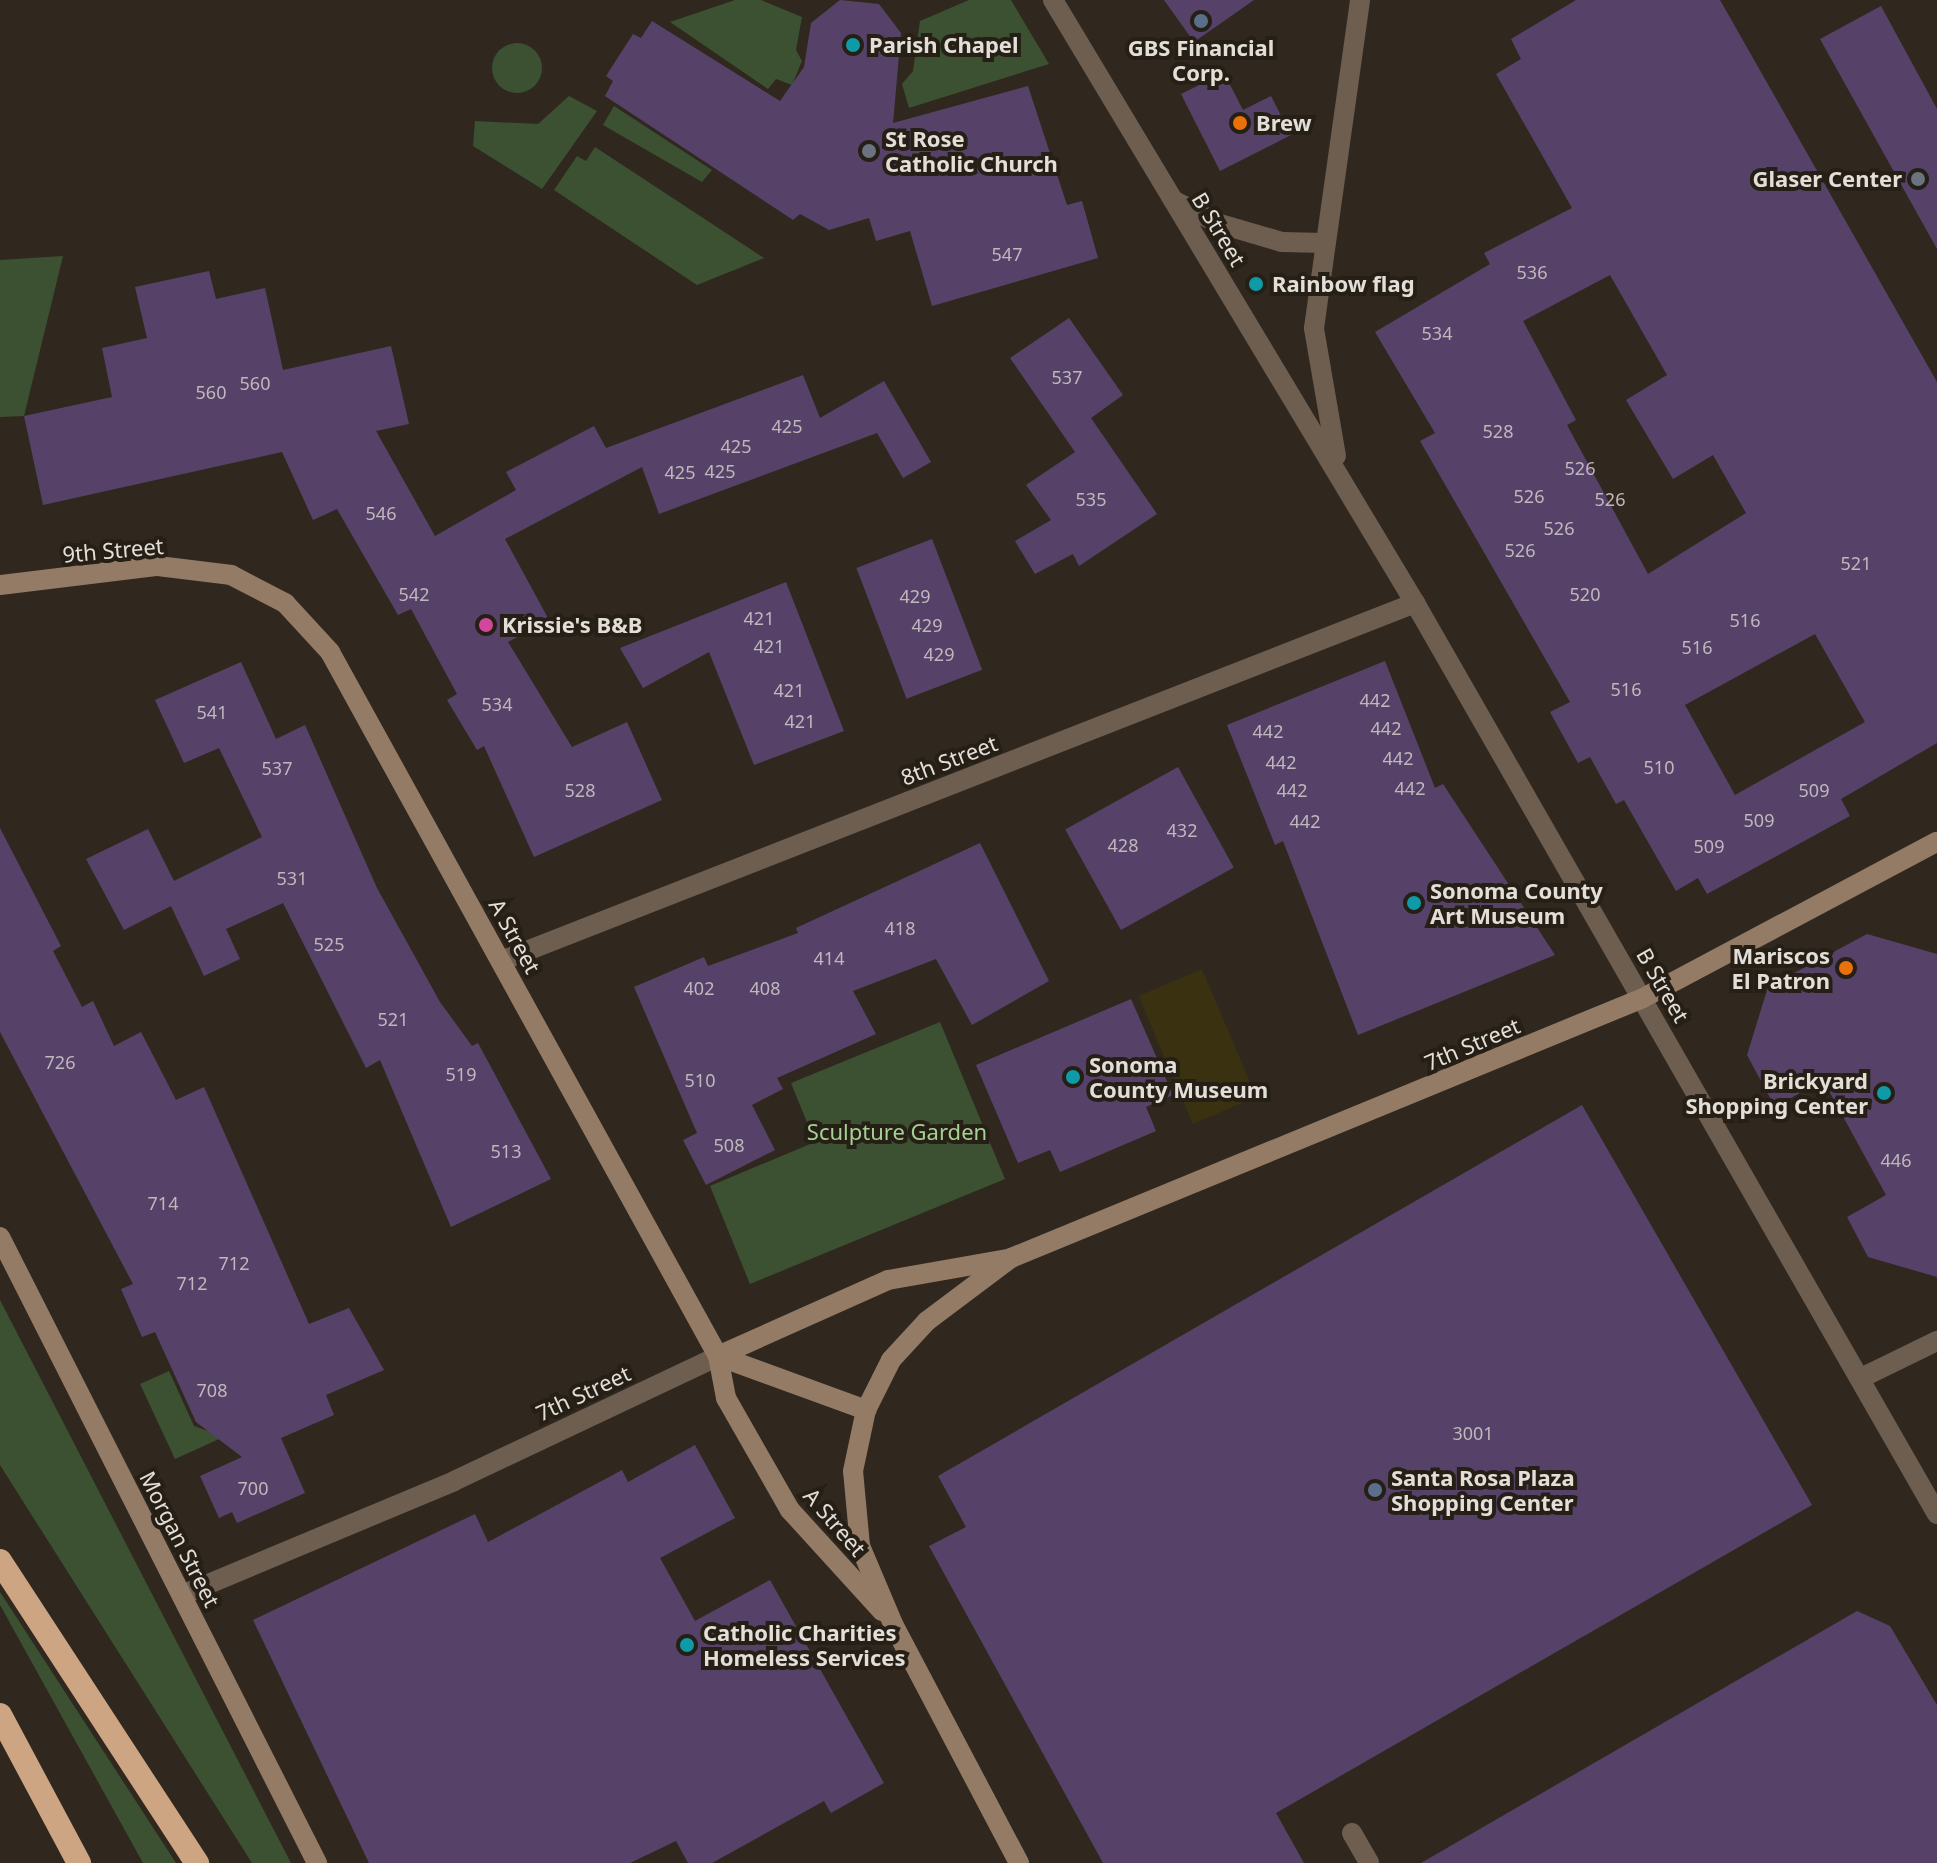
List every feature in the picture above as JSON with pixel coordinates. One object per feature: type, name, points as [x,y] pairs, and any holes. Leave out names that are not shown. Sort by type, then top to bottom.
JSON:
[{"type":"highway","points":[[0,1561],[197,1863]]},
{"type":"highway","points":[[0,1715],[79,1863]]},
{"type":"street","name":"B Street","points":[[1053,0],[1415,603],[1937,1514]]},
{"type":"street","name":"B Street","points":[[1344,483],[1314,328],[1360,0]]},
{"type":"street","points":[[1173,200],[1256,234],[1324,243]]},
{"type":"street","name":"9th Street","points":[[0,585],[158,566],[231,575]]},
{"type":"street","name":"A Street","points":[[231,575],[285,603],[330,652],[718,1356],[726,1398],[790,1510],[893,1624]]},
{"type":"street","name":"8th Street","points":[[501,961],[1415,603]]},
{"type":"street","name":"7th Street","points":[[182,1595],[454,1481],[718,1356],[888,1280],[1011,1258],[1643,998],[1937,842]]},
{"type":"street","name":"Morgan Street","points":[[0,1237],[317,1863]]},
{"type":"street","name":"7th Street","points":[[866,1410],[891,1360],[927,1321],[1011,1258]]},
{"type":"street","points":[[1861,1378],[1937,1341]]},
{"type":"street","points":[[718,1356],[866,1410]]},
{"type":"street","name":"A Street","points":[[866,1410],[853,1471],[860,1546],[893,1624],[1019,1863]]},
{"type":"street","points":[[1352,1833],[1369,1863]]},
{"type":"green space","points":[[735,0],[761,0],[802,17],[796,50],[802,61],[792,85],[776,79],[768,89],[670,22]]},
{"type":"green space","points":[[969,0],[1011,0],[1049,64],[909,108],[902,84],[913,71],[920,21]]},
{"type":"green space","points":[[507,44],[527,44],[541,58],[541,78],[527,92],[507,92],[493,78],[493,58]]},
{"type":"green space","points":[[569,96],[597,111],[542,189],[473,146],[475,121],[538,124]]},
{"type":"green space","points":[[614,106],[712,170],[702,182],[603,125]]},
{"type":"green space","points":[[595,147],[764,258],[697,285],[554,190],[577,156],[586,161]]},
{"type":"green space","points":[[63,256],[24,416],[0,417],[0,260]]},
{"type":"green space","name":"Sculpture Garden","points":[[940,1022],[1005,1179],[750,1284],[710,1186],[815,1142],[791,1083]]},
{"type":"green space","points":[[0,1300],[291,1863],[252,1863],[0,1465]]},
{"type":"green space","points":[[169,1371],[194,1426],[211,1432],[250,1425],[175,1459],[140,1384]]},
{"type":"green space","points":[[0,1592],[176,1863],[143,1863],[0,1605]]},
{"type":"sand","points":[[1202,969],[1256,1097],[1193,1124],[1138,996]]},
{"type":"building","name":"St Rose Catholic Church","points":[[840,0],[879,4],[901,33],[893,123],[1028,86],[1067,205],[1082,201],[1098,258],[932,306],[910,231],[876,241],[869,218],[829,230],[800,214],[793,220],[605,96],[613,81],[606,76],[633,34],[641,38],[652,21],[780,101],[804,67],[811,23]]},
{"type":"building","name":"GBS Financial Corp.","points":[[1164,0],[1254,0],[1194,42]]},
{"type":"building","points":[[1576,0],[1720,0],[1937,382],[1937,743],[1841,799],[1850,816],[1707,894],[1698,878],[1676,891],[1624,800],[1616,804],[1590,757],[1578,763],[1550,712],[1570,702],[1420,441],[1435,433],[1375,332],[1490,264],[1484,253],[1572,208],[1496,74],[1521,59],[1511,39]],"holes":[[[1610,275],[1667,375],[1626,400],[1673,479],[1713,455],[1746,513],[1648,574],[1567,425],[1576,420],[1523,321]],[[1815,634],[1865,722],[1735,795],[1685,705]]]},
{"type":"building","name":"Glaser Center","points":[[1881,6],[1937,109],[1937,249],[1820,39]]},
{"type":"building","name":"Brew","points":[[1224,73],[1243,110],[1271,96],[1291,135],[1220,171],[1181,94]]},
{"type":"building","points":[[209,271],[216,299],[265,288],[283,370],[391,346],[409,424],[376,431],[435,536],[516,490],[506,472],[594,426],[606,448],[803,375],[820,418],[884,381],[931,462],[903,478],[877,433],[659,514],[642,467],[505,539],[549,620],[508,642],[572,747],[627,722],[662,800],[534,857],[484,746],[477,750],[447,700],[457,694],[411,609],[398,615],[337,509],[313,520],[282,452],[43,505],[24,416],[112,397],[102,348],[147,338],[135,287]]},
{"type":"building","points":[[1069,318],[1123,395],[1091,418],[1157,514],[1079,566],[1073,554],[1035,574],[1015,541],[1051,520],[1026,485],[1075,452],[1010,358]]},
{"type":"building","points":[[932,539],[982,670],[907,699],[856,568]]},
{"type":"building","points":[[786,582],[844,731],[754,765],[709,652],[643,688],[620,648]]},
{"type":"building","name":"Sonoma County Art Museum","points":[[1385,661],[1435,788],[1443,784],[1555,955],[1358,1035],[1283,841],[1275,845],[1227,725]]},
{"type":"building","points":[[241,662],[276,739],[305,725],[377,888],[440,1002],[472,1046],[478,1043],[551,1179],[451,1227],[380,1060],[366,1068],[283,903],[226,929],[240,959],[204,976],[171,906],[124,930],[86,859],[148,829],[174,881],[262,837],[219,748],[184,763],[155,700]]},
{"type":"building","points":[[1178,767],[1234,868],[1121,930],[1065,830]]},
{"type":"building","points":[[0,828],[61,946],[53,951],[82,1007],[93,1001],[114,1046],[141,1032],[176,1100],[204,1087],[309,1324],[349,1308],[384,1370],[326,1395],[334,1415],[281,1438],[305,1493],[237,1523],[232,1512],[219,1518],[200,1476],[242,1457],[196,1422],[155,1332],[142,1337],[121,1289],[133,1284],[0,1032]]},
{"type":"building","points":[[980,843],[1049,981],[972,1025],[936,959],[853,991],[876,1034],[777,1078],[783,1089],[752,1105],[775,1150],[706,1185],[683,1140],[697,1133],[634,987],[704,957],[708,966],[798,933],[796,928]]},
{"type":"building","name":"Brickyard Shopping Center","points":[[1867,934],[1937,954],[1937,1277],[1868,1257],[1847,1217],[1886,1195],[1823,1080],[1775,1107],[1747,1055],[1768,987]]},
{"type":"building","name":"Sonoma County Museum","points":[[1131,999],[1173,1095],[1146,1107],[1156,1131],[1060,1172],[1050,1150],[1018,1163],[976,1065]]},
{"type":"building","name":"Santa Rosa Plaza Shopping Center","points":[[1582,1105],[1812,1505],[1276,1813],[1304,1863],[1103,1863],[929,1546],[966,1527],[938,1476]]},
{"type":"building","points":[[695,1445],[735,1518],[660,1558],[695,1621],[770,1580],[884,1783],[831,1813],[824,1801],[712,1863],[688,1863],[676,1841],[630,1863],[369,1863],[253,1620],[475,1514],[488,1542],[622,1470],[628,1482]]},
{"type":"building","points":[[1857,1611],[1890,1626],[1937,1705],[1937,1863],[1421,1863]]},
{"type":"place","name":"GBS Financial Corp.","points":[[1201,21]]},
{"type":"place","name":"Parish Chapel","points":[[853,45]]},
{"type":"place","name":"Brew","points":[[1240,123]]},
{"type":"place","name":"St Rose Catholic Church","points":[[869,151]]},
{"type":"place","name":"Glaser Center","points":[[1918,179]]},
{"type":"place","name":"Rainbow flag","points":[[1256,284]]},
{"type":"place","name":"Krissie's B&B","points":[[486,625]]},
{"type":"place","name":"Sonoma County Art Museum","points":[[1414,903]]},
{"type":"place","name":"Mariscos El Patron","points":[[1846,968]]},
{"type":"place","name":"Sonoma County Museum","points":[[1073,1077]]},
{"type":"place","name":"Brickyard Shopping Center","points":[[1884,1093]]},
{"type":"place","name":"Santa Rosa Plaza Shopping Center","points":[[1375,1490]]},
{"type":"place","name":"Catholic Charities Homeless Services","points":[[687,1645]]}]
